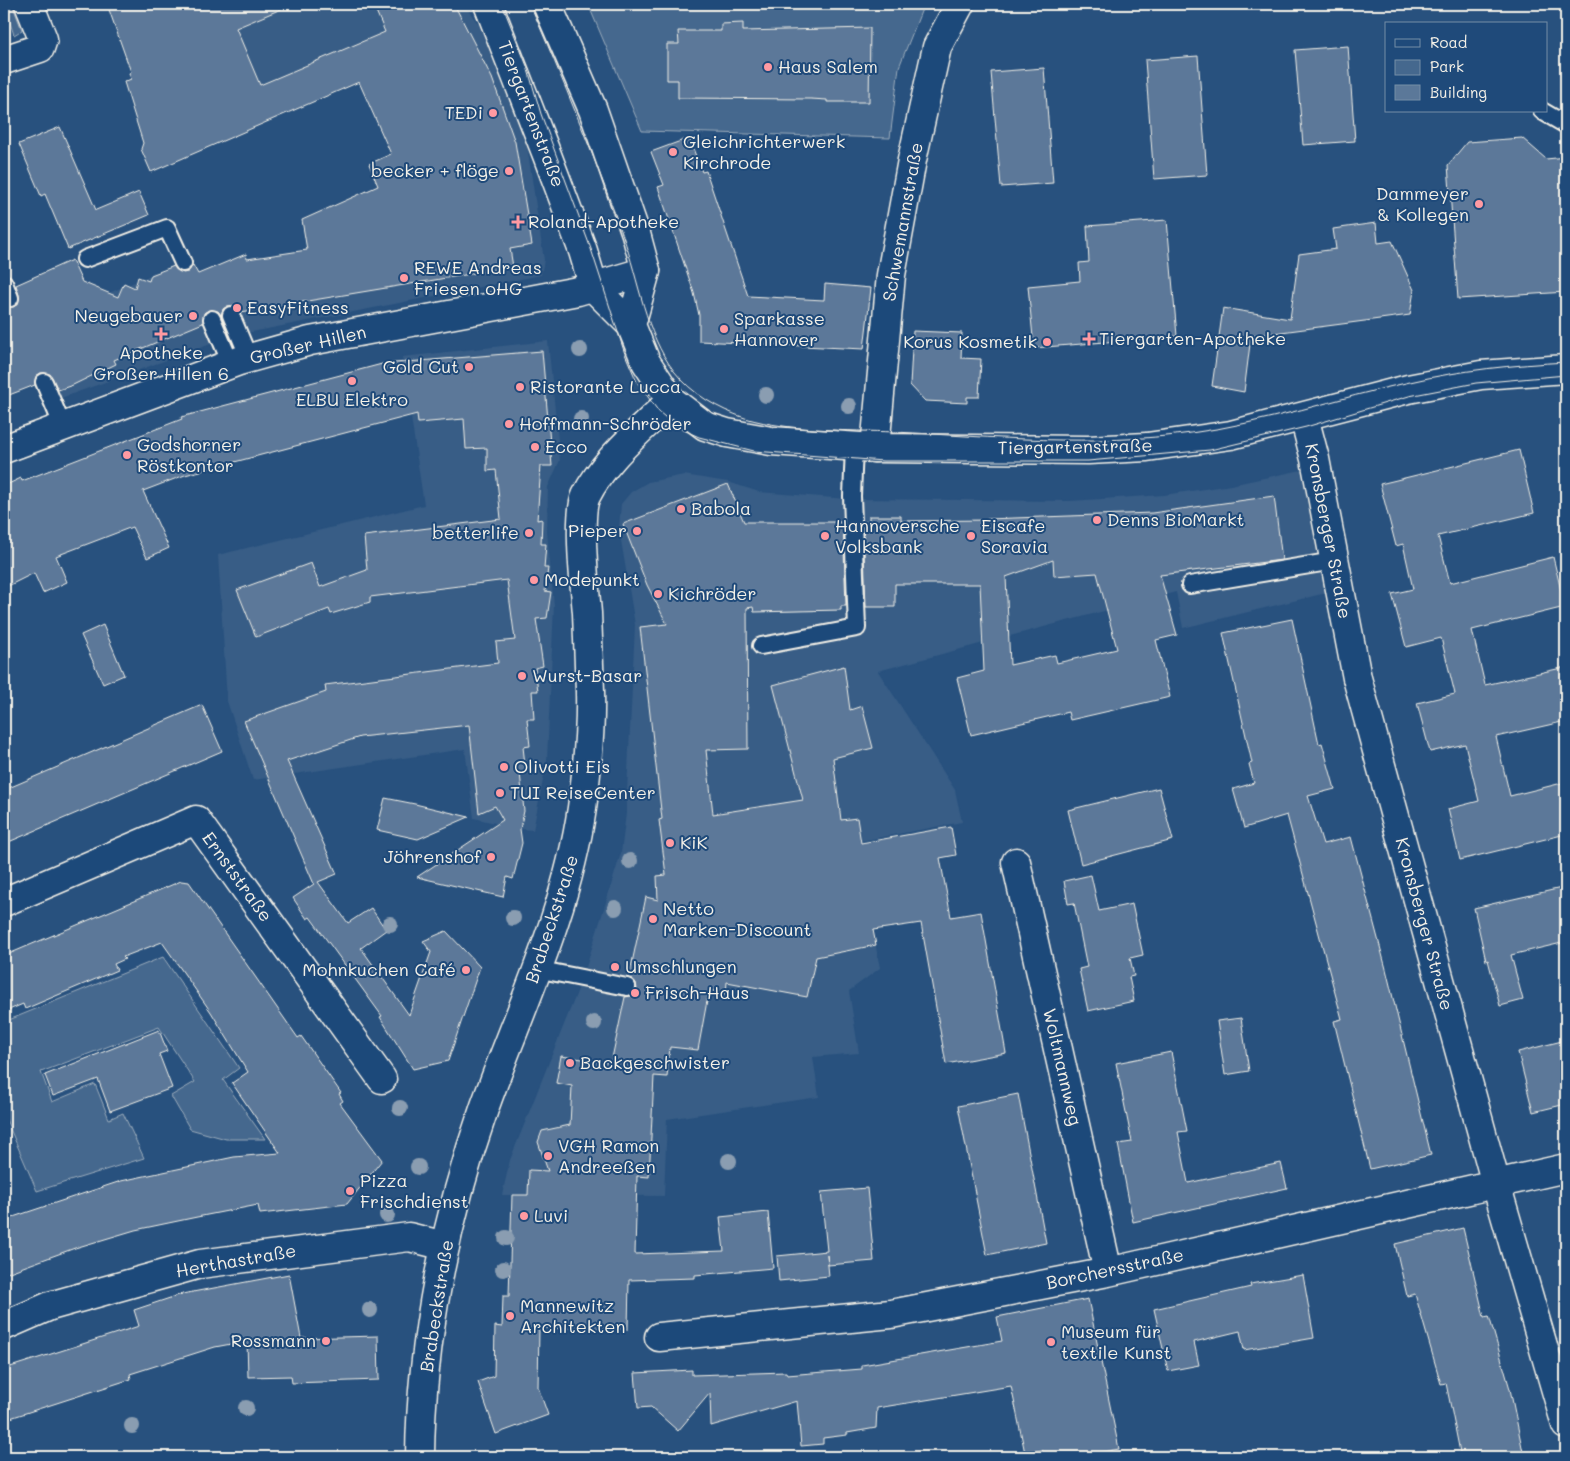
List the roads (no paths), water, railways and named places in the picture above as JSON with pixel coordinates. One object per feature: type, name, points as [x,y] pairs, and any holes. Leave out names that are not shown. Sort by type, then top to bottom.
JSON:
[{"type":"street","points":[[4,60],[40,48],[42,44],[43,39],[29,4]]},
{"type":"street","name":"Tiergartenstraße","points":[[488,4],[548,155],[594,288],[631,325],[646,362],[671,400],[705,426],[727,433],[771,441],[865,447],[1088,450],[1146,447],[1231,435],[1408,389],[1481,375],[1566,369]]},
{"type":"street","points":[[547,4],[593,110],[636,234],[646,271],[631,325]]},
{"type":"street","name":"Schwemannstraße","points":[[865,447],[891,275],[915,146],[937,47],[960,4]]},
{"type":"street","name":"Großer Hillen","points":[[4,449],[240,361],[310,341],[594,288],[646,271]]},
{"type":"street","name":"Brabeckstraße","points":[[420,1457],[420,1425],[430,1336],[445,1246],[484,1109],[549,936],[576,845],[589,746],[590,694],[582,537],[584,499],[610,462],[671,400]]},
{"type":"street","name":"Kronsberger Straße","points":[[1304,417],[1315,458],[1357,678],[1496,1184],[1566,1425]]},
{"type":"street","name":"Ernststraße","points":[[4,902],[196,820],[382,1080]]},
{"type":"street","name":"Woltmannweg","points":[[1016,862],[1108,1272]]},
{"type":"street","name":"Borchersstraße","points":[[659,1337],[891,1314],[1108,1272],[1566,1168]]},
{"type":"street","name":"Herthastraße","points":[[4,1326],[50,1306],[200,1264],[409,1237],[445,1246]]},
{"type":"lane","points":[[1544,112],[1566,125]]},
{"type":"lane","points":[[85,259],[166,228],[182,263]]},
{"type":"lane","points":[[231,315],[240,361]]},
{"type":"lane","points":[[212,319],[240,361]]},
{"type":"lane","points":[[44,382],[62,427]]},
{"type":"lane","points":[[761,646],[857,628],[852,496],[865,447]]},
{"type":"lane","points":[[1190,585],[1334,561]]},
{"type":"lane","points":[[536,969],[627,986]]},
{"type":"tram line","points":[[502,4],[527,66],[541,114],[591,249],[625,354],[637,382],[659,412],[677,427],[699,437],[754,451],[883,461],[1088,461],[1210,450],[1306,427],[1409,396],[1476,383],[1566,375]]},
{"type":"tram line","points":[[530,4],[567,90],[601,178],[629,253],[649,323],[664,356],[674,371],[697,394],[715,405],[745,418],[763,423],[820,430],[1043,440],[1154,437],[1219,429],[1383,388],[1448,374],[1507,366],[1566,362]]},
{"type":"place","name":"Haus Salem","points":[[768,67]]},
{"type":"place","name":"TEDi","points":[[493,113]]},
{"type":"place","name":"Gleichrichterwerk Kirchrode","points":[[673,152]]},
{"type":"place","name":"becker + flöge","points":[[509,171]]},
{"type":"place","name":"Dammeyer & Kollegen","points":[[1479,204]]},
{"type":"place","name":"Roland-Apotheke","points":[[518,222]]},
{"type":"place","name":"REWE Andreas Friesen oHG","points":[[404,278]]},
{"type":"place","name":"EasyFitness","points":[[237,308]]},
{"type":"place","name":"Neugebauer","points":[[193,316]]},
{"type":"place","name":"Sparkasse Hannover","points":[[724,329]]},
{"type":"place","name":"Apotheke Großer Hillen 6","points":[[161,334]]},
{"type":"place","name":"Tiergarten-Apotheke","points":[[1089,339]]},
{"type":"place","name":"Korus Kosmetik","points":[[1047,342]]},
{"type":"place","name":"Gold Cut","points":[[469,367]]},
{"type":"place","name":"ELBU Elektro","points":[[352,381]]},
{"type":"place","name":"Ristorante Lucca","points":[[520,387]]},
{"type":"place","name":"Hoffmann-Schröder","points":[[509,424]]},
{"type":"place","name":"Ecco","points":[[535,447]]},
{"type":"place","name":"Godshorner Röstkontor","points":[[127,455]]},
{"type":"place","name":"Babola","points":[[681,509]]},
{"type":"place","name":"Denns BioMarkt","points":[[1097,520]]},
{"type":"place","name":"Pieper","points":[[637,531]]},
{"type":"place","name":"betterlife","points":[[529,533]]},
{"type":"place","name":"Hannoversche Volksbank","points":[[825,536]]},
{"type":"place","name":"Eiscafe Soravia","points":[[971,536]]},
{"type":"place","name":"Modepunkt","points":[[534,580]]},
{"type":"place","name":"Kichröder","points":[[658,594]]},
{"type":"place","name":"Wurst-Basar","points":[[522,676]]},
{"type":"place","name":"Olivotti Eis","points":[[504,767]]},
{"type":"place","name":"TUI ReiseCenter","points":[[500,793]]},
{"type":"place","name":"KiK","points":[[670,843]]},
{"type":"place","name":"Jöhrenshof","points":[[491,857]]},
{"type":"place","name":"Netto Marken-Discount","points":[[653,919]]},
{"type":"place","name":"Umschlungen","points":[[615,967]]},
{"type":"place","name":"Mohnkuchen Café","points":[[466,970]]},
{"type":"place","name":"Frisch-Haus","points":[[635,993]]},
{"type":"place","name":"Backgeschwister","points":[[570,1063]]},
{"type":"place","name":"VGH Ramon Andreeßen","points":[[548,1156]]},
{"type":"place","name":"Pizza Frischdienst","points":[[350,1191]]},
{"type":"place","name":"Luvi","points":[[524,1216]]},
{"type":"place","name":"Mannewitz Architekten","points":[[510,1316]]},
{"type":"place","name":"Rossmann","points":[[326,1341]]},
{"type":"place","name":"Museum für textile Kunst","points":[[1051,1342]]}]
